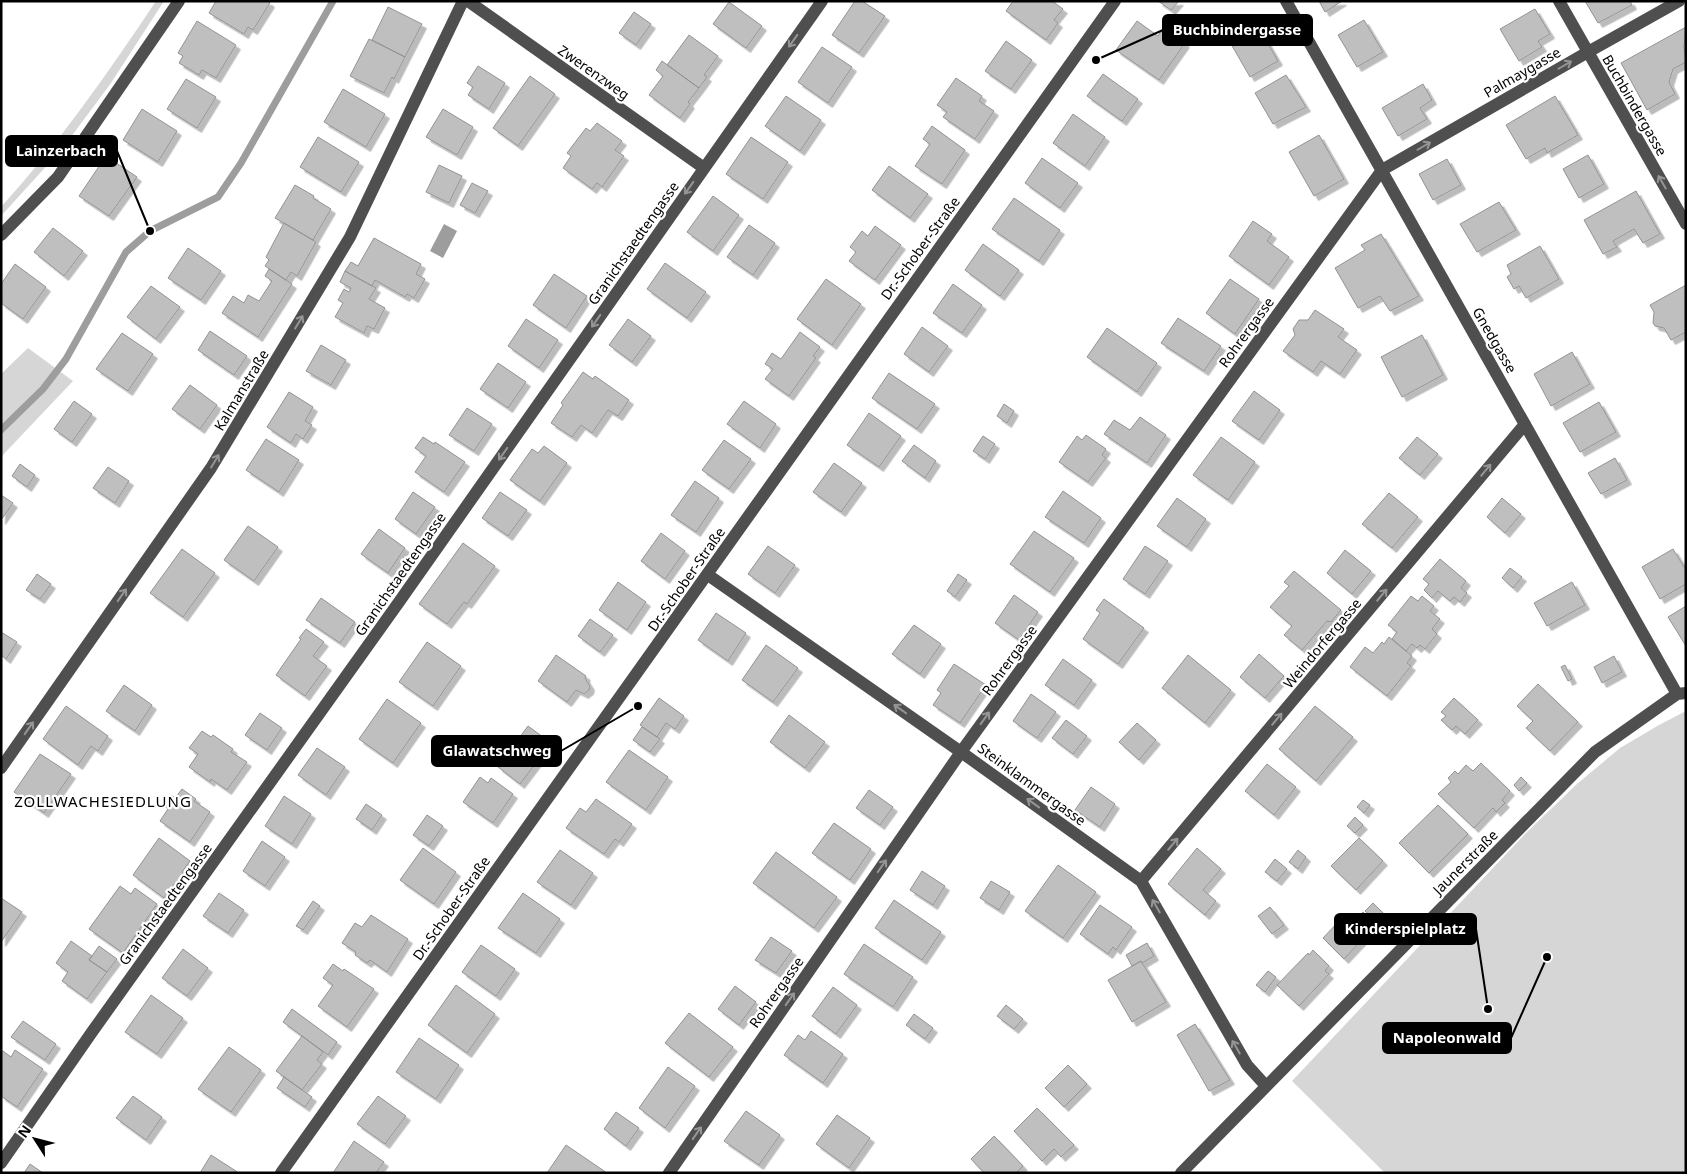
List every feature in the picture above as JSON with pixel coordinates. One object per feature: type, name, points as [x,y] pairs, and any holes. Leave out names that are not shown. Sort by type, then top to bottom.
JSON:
[{"type":"street","points":[[1,235],[58,176],[179,1]]},
{"type":"street","name":"Kalmanstraße","points":[[1,768],[211,468],[236,427],[350,237],[463,1]]},
{"type":"street","name":"Zwerenzweg","points":[[468,1],[704,168]]},
{"type":"street","name":"Granichstaedtengasse","points":[[1,1163],[822,1]]},
{"type":"street","name":"Dr.-Schober-Straße","points":[[281,1173],[1115,1]]},
{"type":"street","name":"Gnedgasse","points":[[1286,1],[1525,424],[1682,693]]},
{"type":"street","name":"Buchbindergasse","points":[[1559,1],[1686,224]]},
{"type":"street","name":"Palmaygasse","points":[[1382,170],[1679,1]]},
{"type":"street","name":"Rohrergasse","points":[[669,1173],[961,752],[1382,170]]},
{"type":"street","name":"Weindorfergasse","points":[[1141,881],[1525,424]]},
{"type":"street","name":"Steinklammergasse","points":[[708,574],[1141,881],[1247,1065],[1266,1086]]},
{"type":"street","name":"Jaunerstraße","points":[[1181,1173],[1595,752],[1682,693]]},
{"type":"shaded area","points":[[156,1],[164,1],[111,83],[62,149],[1,216],[1,207],[43,158],[82,107]]},
{"type":"shaded area","points":[[444,224],[457,231],[443,258],[430,251]]},
{"type":"shaded area","points":[[28,348],[73,381],[1,457],[1,374]]},
{"type":"shaded area","points":[[1686,711],[1686,1173],[1385,1173],[1292,1081],[1526,833],[1577,784],[1620,748]]},
{"type":"building","points":[[216,1],[268,1],[270,3],[253,30],[248,27],[244,34],[209,13]]},
{"type":"building","points":[[855,1],[862,1],[885,16],[859,53],[832,35]]},
{"type":"building","points":[[1013,1],[1052,1],[1063,9],[1054,20],[1058,23],[1046,40],[1006,11]]},
{"type":"building","points":[[1158,1],[1179,1],[1171,10]]},
{"type":"building","points":[[1319,1],[1342,1],[1325,12]]},
{"type":"building","points":[[1585,1],[1630,1],[1632,5],[1598,23]]},
{"type":"building","points":[[729,2],[762,26],[746,48],[713,24]]},
{"type":"building","points":[[388,7],[422,24],[405,57],[372,40]]},
{"type":"building","points":[[1535,9],[1550,34],[1538,41],[1542,47],[1519,61],[1500,29]]},
{"type":"building","points":[[634,12],[651,24],[636,45],[619,33]]},
{"type":"building","points":[[1364,20],[1383,52],[1357,67],[1338,35]]},
{"type":"building","points":[[197,21],[236,45],[216,78],[202,70],[199,75],[179,63],[183,56],[178,53]]},
{"type":"building","points":[[1137,21],[1158,36],[1163,28],[1185,43],[1159,80],[1116,50]]},
{"type":"building","points":[[1686,27],[1684,47],[1686,62],[1673,69],[1669,82],[1675,94],[1647,110],[1621,63]]},
{"type":"building","points":[[1259,28],[1278,61],[1250,77],[1231,44]]},
{"type":"building","points":[[689,35],[718,56],[704,75],[707,77],[699,88],[667,65]]},
{"type":"building","points":[[369,39],[405,57],[394,79],[392,77],[384,93],[350,76]]},
{"type":"building","points":[[1006,41],[1032,60],[1011,89],[985,71]]},
{"type":"building","points":[[822,47],[852,67],[828,103],[798,82]]},
{"type":"building","points":[[662,61],[699,88],[688,102],[690,104],[680,118],[649,95],[663,76],[656,70]]},
{"type":"building","points":[[478,66],[505,83],[489,109],[468,95],[473,87],[467,83]]},
{"type":"building","points":[[1103,74],[1138,99],[1122,121],[1087,96]]},
{"type":"building","points":[[1286,75],[1306,107],[1273,124],[1255,93]]},
{"type":"building","points":[[530,76],[555,94],[518,146],[493,128]]},
{"type":"building","points":[[956,78],[982,96],[979,101],[994,111],[975,139],[943,117],[947,112],[937,105]]},
{"type":"building","points":[[186,79],[216,97],[197,128],[167,109]]},
{"type":"building","points":[[1423,84],[1432,100],[1420,108],[1427,119],[1398,136],[1382,108]]},
{"type":"building","points":[[343,89],[385,114],[366,147],[324,122]]},
{"type":"building","points":[[786,96],[821,120],[800,151],[765,126]]},
{"type":"building","points":[[1555,96],[1578,135],[1547,153],[1545,148],[1526,159],[1506,125]]},
{"type":"building","points":[[142,109],[177,131],[158,162],[123,140]]},
{"type":"building","points":[[443,109],[473,127],[457,155],[426,137]]},
{"type":"building","points":[[1073,114],[1105,137],[1085,166],[1053,143]]},
{"type":"building","points":[[597,123],[622,141],[615,150],[624,156],[602,187],[597,183],[592,189],[563,168],[571,156],[567,153],[586,128],[590,131]]},
{"type":"building","points":[[932,126],[965,150],[942,184],[915,166],[930,144],[923,139]]},
{"type":"building","points":[[1319,135],[1344,179],[1314,196],[1289,152]]},
{"type":"building","points":[[318,137],[359,162],[341,192],[300,167]]},
{"type":"building","points":[[751,137],[788,162],[763,199],[726,174]]},
{"type":"building","points":[[1588,155],[1604,184],[1579,198],[1563,169]]},
{"type":"building","points":[[106,156],[137,177],[109,216],[79,196]]},
{"type":"building","points":[[1042,158],[1078,183],[1060,208],[1025,183]]},
{"type":"building","points":[[1447,159],[1461,185],[1433,200],[1419,174]]},
{"type":"building","points":[[439,165],[462,176],[449,203],[426,192]]},
{"type":"building","points":[[889,166],[928,194],[910,218],[872,190]]},
{"type":"building","points":[[472,183],[488,191],[475,213],[460,205]]},
{"type":"building","points":[[295,185],[331,209],[313,240],[275,218]]},
{"type":"building","points":[[1636,191],[1660,234],[1643,243],[1634,229],[1613,241],[1617,247],[1603,254],[1584,220]]},
{"type":"building","points":[[713,196],[739,215],[713,251],[687,232]]},
{"type":"building","points":[[1014,198],[1060,230],[1039,261],[992,229]]},
{"type":"building","points":[[1499,202],[1516,230],[1477,252],[1460,224]]},
{"type":"building","points":[[1253,221],[1272,234],[1267,241],[1289,257],[1269,285],[1229,256]]},
{"type":"building","points":[[284,223],[316,242],[297,276],[291,272],[286,280],[265,266],[269,260],[266,257]]},
{"type":"building","points":[[749,225],[775,243],[753,275],[727,257]]},
{"type":"building","points":[[875,226],[901,245],[875,280],[849,261],[856,252],[850,247],[862,231],[868,236]]},
{"type":"building","points":[[53,228],[83,251],[64,276],[34,252]]},
{"type":"building","points":[[1381,234],[1419,296],[1390,311],[1380,296],[1358,308],[1335,268],[1365,250],[1361,245]]},
{"type":"building","points":[[374,238],[421,264],[416,274],[425,279],[414,298],[407,294],[405,297],[375,280],[372,286],[345,271],[351,262],[358,266]]},
{"type":"building","points":[[983,244],[1019,270],[1000,296],[965,270]]},
{"type":"building","points":[[1540,246],[1559,279],[1526,298],[1519,286],[1514,289],[1507,277],[1511,274],[1507,265]]},
{"type":"building","points":[[188,248],[221,271],[201,300],[168,278]]},
{"type":"building","points":[[665,263],[706,292],[687,318],[647,289]]},
{"type":"building","points":[[15,264],[46,287],[23,319],[1,303],[1,284]]},
{"type":"building","points":[[269,269],[292,284],[258,337],[222,313],[233,296],[244,303],[248,295],[259,301],[272,281],[265,276]]},
{"type":"building","points":[[345,271],[376,288],[369,299],[385,308],[374,329],[367,326],[364,333],[335,317],[343,303],[338,300],[344,289],[349,292],[351,288],[340,282]]},
{"type":"building","points":[[554,274],[587,296],[566,328],[533,305]]},
{"type":"building","points":[[826,279],[861,304],[832,345],[797,319]]},
{"type":"building","points":[[1230,279],[1259,299],[1235,334],[1206,313]]},
{"type":"building","points":[[953,284],[982,305],[962,333],[933,313]]},
{"type":"building","points":[[1686,285],[1686,332],[1671,340],[1664,328],[1655,326],[1653,323],[1654,312],[1650,305]]},
{"type":"building","points":[[151,286],[180,307],[156,339],[127,317]]},
{"type":"building","points":[[1315,310],[1344,329],[1338,337],[1357,350],[1340,374],[1321,361],[1313,372],[1283,351],[1295,335],[1293,329],[1299,320],[1308,320]]},
{"type":"building","points":[[1178,318],[1221,346],[1204,371],[1161,343]]},
{"type":"building","points":[[526,319],[558,340],[539,368],[508,346]]},
{"type":"building","points":[[628,319],[651,336],[632,362],[609,345]]},
{"type":"building","points":[[922,327],[948,346],[929,372],[904,354]]},
{"type":"building","points":[[1107,328],[1157,363],[1137,392],[1087,357]]},
{"type":"building","points":[[210,331],[247,356],[234,375],[198,350]]},
{"type":"building","points":[[800,332],[820,347],[813,356],[816,358],[789,396],[765,379],[773,369],[765,364],[772,353],[781,359]]},
{"type":"building","points":[[122,333],[153,354],[128,391],[96,369]]},
{"type":"building","points":[[1422,335],[1443,375],[1402,397],[1381,357]]},
{"type":"building","points":[[321,345],[346,360],[331,385],[306,371]]},
{"type":"building","points":[[1572,352],[1590,384],[1551,406],[1534,374]]},
{"type":"building","points":[[498,363],[526,382],[508,408],[480,389]]},
{"type":"building","points":[[583,372],[593,379],[595,376],[629,400],[618,416],[608,410],[592,433],[581,425],[572,437],[551,423],[563,405],[561,403]]},
{"type":"building","points":[[889,373],[935,404],[917,429],[872,398]]},
{"type":"building","points":[[190,385],[217,405],[200,429],[172,409]]},
{"type":"building","points":[[1254,391],[1280,410],[1259,440],[1232,421]]},
{"type":"building","points":[[289,392],[313,407],[305,421],[312,425],[303,439],[296,434],[291,443],[267,427]]},
{"type":"building","points":[[74,401],[92,414],[72,442],[54,429]]},
{"type":"building","points":[[744,401],[776,424],[760,448],[727,424]]},
{"type":"building","points":[[1599,402],[1616,432],[1580,452],[1563,423]]},
{"type":"building","points":[[1004,404],[1014,411],[1007,423],[997,416]]},
{"type":"building","points":[[467,408],[492,424],[474,451],[449,435]]},
{"type":"building","points":[[869,413],[901,436],[879,467],[847,445]]},
{"type":"building","points":[[1140,417],[1166,435],[1147,463],[1104,434],[1114,420],[1130,430]]},
{"type":"building","points":[[1086,435],[1106,449],[1102,455],[1106,458],[1088,482],[1059,462],[1077,436],[1082,440]]},
{"type":"building","points":[[983,436],[995,444],[985,459],[973,451]]},
{"type":"building","points":[[423,437],[434,444],[435,442],[465,462],[444,492],[415,472],[426,456],[415,448]]},
{"type":"building","points":[[1221,437],[1255,462],[1228,500],[1193,475]]},
{"type":"building","points":[[1417,437],[1438,454],[1420,475],[1399,458]]},
{"type":"building","points":[[266,439],[299,460],[279,492],[246,470]]},
{"type":"building","points":[[724,440],[751,459],[729,489],[702,470]]},
{"type":"building","points":[[914,445],[936,461],[925,478],[902,461]]},
{"type":"building","points":[[544,446],[567,463],[540,501],[510,480],[532,449],[538,453]]},
{"type":"building","points":[[1615,458],[1627,480],[1601,494],[1588,473]]},
{"type":"building","points":[[834,463],[862,483],[841,512],[813,492]]},
{"type":"building","points":[[20,464],[35,475],[27,487],[12,476]]},
{"type":"building","points":[[108,467],[129,481],[115,503],[93,488]]},
{"type":"building","points":[[695,481],[719,498],[696,532],[671,515]]},
{"type":"building","points":[[1063,491],[1101,518],[1084,543],[1045,517]]},
{"type":"building","points":[[413,492],[435,507],[416,534],[395,519]]},
{"type":"building","points":[[500,492],[527,510],[508,536],[482,518]]},
{"type":"building","points":[[1389,493],[1418,517],[1392,548],[1362,524]]},
{"type":"building","points":[[1,495],[13,503],[1,520]]},
{"type":"building","points":[[1177,498],[1206,519],[1187,547],[1157,526]]},
{"type":"building","points":[[1502,498],[1521,514],[1505,533],[1487,517]]},
{"type":"building","points":[[248,526],[278,547],[254,581],[224,560]]},
{"type":"building","points":[[379,529],[405,548],[388,573],[361,554]]},
{"type":"building","points":[[1034,531],[1074,558],[1050,592],[1010,564]]},
{"type":"building","points":[[661,533],[685,551],[665,579],[641,561]]},
{"type":"building","points":[[463,543],[495,566],[467,604],[464,602],[447,624],[419,604]]},
{"type":"building","points":[[768,546],[795,565],[775,593],[748,574]]},
{"type":"building","points":[[1145,546],[1168,561],[1145,594],[1123,579]]},
{"type":"building","points":[[182,549],[215,573],[183,617],[150,593]]},
{"type":"building","points":[[1673,549],[1686,570],[1686,584],[1660,599],[1642,567]]},
{"type":"building","points":[[1345,550],[1371,571],[1352,594],[1327,573]]},
{"type":"building","points":[[1440,559],[1466,581],[1461,588],[1467,593],[1460,602],[1454,597],[1450,601],[1438,591],[1432,598],[1424,590],[1429,584],[1423,579]]},
{"type":"building","points":[[1510,568],[1522,577],[1513,588],[1502,578]]},
{"type":"building","points":[[1294,571],[1341,610],[1331,622],[1327,621],[1302,650],[1284,635],[1292,626],[1270,607],[1289,586],[1284,582]]},
{"type":"building","points":[[37,574],[51,584],[40,599],[26,590]]},
{"type":"building","points":[[958,574],[967,580],[955,597],[947,591]]},
{"type":"building","points":[[618,582],[646,602],[627,630],[599,610]]},
{"type":"building","points":[[1572,582],[1585,605],[1547,626],[1534,603]]},
{"type":"building","points":[[1014,595],[1038,612],[1019,640],[995,623]]},
{"type":"building","points":[[1411,596],[1418,601],[1422,596],[1434,606],[1430,611],[1440,619],[1432,629],[1437,634],[1425,649],[1420,645],[1417,648],[1412,644],[1406,651],[1392,639],[1397,632],[1388,625]]},
{"type":"building","points":[[321,598],[355,622],[340,643],[306,620]]},
{"type":"building","points":[[1104,599],[1144,628],[1118,664],[1083,639],[1100,613],[1096,610]]},
{"type":"building","points":[[1686,606],[1686,646],[1668,617]]},
{"type":"building","points":[[716,613],[746,633],[728,661],[698,640]]},
{"type":"building","points":[[590,619],[613,635],[600,652],[578,636]]},
{"type":"building","points":[[914,625],[941,644],[920,674],[892,654]]},
{"type":"building","points":[[306,629],[324,642],[313,656],[327,666],[305,696],[276,675]]},
{"type":"building","points":[[1,632],[17,642],[6,659],[1,655]]},
{"type":"building","points":[[1389,637],[1412,656],[1407,663],[1411,666],[1387,696],[1350,667],[1365,647],[1373,653]]},
{"type":"building","points":[[427,642],[461,666],[433,706],[399,682]]},
{"type":"building","points":[[766,645],[798,668],[773,702],[742,680]]},
{"type":"building","points":[[1259,654],[1284,676],[1265,698],[1240,677]]},
{"type":"building","points":[[556,655],[586,676],[585,678],[590,686],[589,690],[584,694],[576,690],[567,702],[538,681]]},
{"type":"building","points":[[1188,655],[1231,690],[1205,723],[1162,688]]},
{"type":"building","points":[[1614,656],[1622,672],[1602,683],[1594,667]]},
{"type":"building","points":[[1063,659],[1092,680],[1074,705],[1045,685]]},
{"type":"building","points":[[954,664],[986,685],[960,723],[933,705],[941,693],[937,690]]},
{"type":"building","points":[[1565,665],[1572,679],[1568,681],[1561,667]]},
{"type":"building","points":[[1538,684],[1578,722],[1550,751],[1526,728],[1533,721],[1517,706]]},
{"type":"building","points":[[124,685],[152,705],[135,731],[106,711]]},
{"type":"building","points":[[1031,694],[1056,712],[1037,738],[1013,721]]},
{"type":"building","points":[[659,698],[684,716],[675,729],[666,723],[657,737],[640,725]]},
{"type":"building","points":[[1454,698],[1478,720],[1465,734],[1456,726],[1452,730],[1441,720],[1446,716],[1441,712]]},
{"type":"building","points":[[387,699],[421,723],[393,763],[359,739]]},
{"type":"building","points":[[66,706],[108,736],[98,751],[91,746],[78,765],[43,739]]},
{"type":"building","points":[[1315,706],[1353,737],[1316,781],[1279,749]]},
{"type":"building","points":[[260,713],[282,728],[267,750],[245,735]]},
{"type":"building","points":[[789,715],[825,742],[805,768],[770,742]]},
{"type":"building","points":[[1066,720],[1087,736],[1073,754],[1052,738]]},
{"type":"building","points":[[1137,723],[1156,740],[1139,760],[1119,742]]},
{"type":"building","points":[[528,726],[551,743],[520,784],[498,767]]},
{"type":"building","points":[[642,727],[660,739],[650,752],[633,740]]},
{"type":"building","points":[[202,731],[211,737],[213,735],[233,749],[231,752],[247,762],[227,790],[211,779],[210,782],[189,767],[198,754],[189,748]]},
{"type":"building","points":[[317,748],[345,767],[326,795],[298,775]]},
{"type":"building","points":[[629,750],[668,777],[646,810],[606,782]]},
{"type":"building","points":[[40,754],[71,774],[44,813],[14,792]]},
{"type":"building","points":[[1481,763],[1510,791],[1502,800],[1505,803],[1496,812],[1493,808],[1474,828],[1438,794],[1451,782],[1448,778],[1455,771],[1458,774],[1466,765],[1473,771]]},
{"type":"building","points":[[1267,764],[1296,787],[1274,815],[1245,791]]},
{"type":"building","points":[[480,777],[488,783],[491,778],[513,794],[493,823],[463,802]]},
{"type":"building","points":[[1521,777],[1527,783],[1519,791],[1514,785]]},
{"type":"building","points":[[1091,787],[1115,804],[1100,827],[1075,810]]},
{"type":"building","points":[[182,789],[196,799],[194,801],[210,812],[190,842],[160,821],[168,809],[163,805],[171,795],[175,798]]},
{"type":"building","points":[[869,790],[893,807],[880,825],[856,808]]},
{"type":"building","points":[[284,796],[311,814],[292,844],[265,826]]},
{"type":"building","points":[[596,799],[632,824],[619,842],[615,839],[604,854],[566,828],[580,808],[586,812]]},
{"type":"building","points":[[1363,800],[1370,805],[1364,813],[1357,807]]},
{"type":"building","points":[[366,804],[382,815],[372,830],[356,819]]},
{"type":"building","points":[[1438,805],[1468,834],[1429,873],[1399,843]]},
{"type":"building","points":[[427,815],[443,826],[429,846],[413,835]]},
{"type":"building","points":[[1355,817],[1363,825],[1355,833],[1347,826]]},
{"type":"building","points":[[834,823],[871,849],[850,880],[812,853]]},
{"type":"building","points":[[159,838],[190,861],[182,872],[186,875],[178,885],[175,883],[164,898],[133,875]]},
{"type":"building","points":[[1359,838],[1383,861],[1356,890],[1331,866]]},
{"type":"building","points":[[262,841],[285,857],[265,886],[243,871]]},
{"type":"building","points":[[423,848],[456,872],[434,904],[400,880]]},
{"type":"building","points":[[1197,848],[1221,869],[1203,890],[1216,901],[1205,915],[1168,884]]},
{"type":"building","points":[[560,850],[593,873],[571,905],[537,882]]},
{"type":"building","points":[[1298,850],[1306,857],[1298,869],[1289,862]]},
{"type":"building","points":[[776,852],[837,897],[814,928],[753,883]]},
{"type":"building","points":[[1275,859],[1287,869],[1277,881],[1265,872]]},
{"type":"building","points":[[1058,865],[1096,892],[1063,938],[1025,911]]},
{"type":"building","points":[[922,871],[945,886],[933,905],[910,890]]},
{"type":"building","points":[[991,881],[1010,892],[999,910],[980,898]]},
{"type":"building","points":[[120,886],[131,894],[135,888],[157,904],[123,953],[89,929]]},
{"type":"building","points":[[219,893],[244,910],[228,933],[203,916]]},
{"type":"building","points":[[523,893],[560,919],[536,953],[498,928]]},
{"type":"building","points":[[1,898],[22,912],[1,942]]},
{"type":"building","points":[[894,900],[941,932],[922,960],[875,928]]},
{"type":"building","points":[[313,901],[320,906],[303,930],[296,926]]},
{"type":"building","points":[[1373,903],[1386,916],[1379,923],[1365,911]]},
{"type":"building","points":[[1100,905],[1132,927],[1116,950],[1113,947],[1108,954],[1080,934]]},
{"type":"building","points":[[1270,907],[1284,925],[1272,934],[1258,916]]},
{"type":"building","points":[[1363,912],[1377,925],[1368,935],[1354,921]]},
{"type":"building","points":[[371,915],[408,939],[387,972],[370,960],[367,963],[355,955],[356,952],[342,943],[355,923],[362,927]]},
{"type":"building","points":[[1341,919],[1362,940],[1344,959],[1323,938]]},
{"type":"building","points":[[771,937],[792,951],[776,973],[755,960]]},
{"type":"building","points":[[71,941],[92,956],[89,960],[107,972],[87,999],[62,981],[68,972],[56,963]]},
{"type":"building","points":[[1147,943],[1154,956],[1132,966],[1126,955]]},
{"type":"building","points":[[864,944],[913,977],[893,1007],[844,974]]},
{"type":"building","points":[[481,945],[515,969],[496,996],[462,972]]},
{"type":"building","points":[[99,946],[117,959],[107,972],[89,960]]},
{"type":"building","points":[[183,949],[208,968],[187,996],[162,978]]},
{"type":"building","points":[[1313,950],[1329,966],[1325,971],[1329,974],[1299,1006],[1277,985]]},
{"type":"building","points":[[1141,961],[1166,1002],[1132,1022],[1108,980]]},
{"type":"building","points":[[333,964],[374,989],[347,1027],[318,1006],[333,985],[323,978]]},
{"type":"building","points":[[1268,971],[1276,977],[1265,992],[1256,985]]},
{"type":"building","points":[[456,985],[495,1014],[467,1053],[428,1025]]},
{"type":"building","points":[[735,986],[756,1002],[739,1025],[718,1009]]},
{"type":"building","points":[[833,987],[857,1005],[836,1034],[812,1016]]},
{"type":"building","points":[[151,995],[183,1018],[157,1054],[125,1032]]},
{"type":"building","points":[[1006,1005],[1023,1019],[1014,1029],[997,1016]]},
{"type":"building","points":[[292,1009],[337,1042],[328,1055],[283,1022]]},
{"type":"building","points":[[689,1013],[733,1047],[709,1077],[665,1043]]},
{"type":"building","points":[[914,1014],[933,1028],[925,1039],[906,1025]]},
{"type":"building","points":[[23,1021],[56,1044],[45,1060],[11,1037]]},
{"type":"building","points":[[1195,1024],[1230,1080],[1209,1091],[1177,1035]]},
{"type":"building","points":[[811,1031],[843,1054],[823,1083],[784,1055],[798,1035],[805,1040]]},
{"type":"building","points":[[302,1036],[323,1052],[317,1060],[322,1064],[302,1090],[276,1071]]},
{"type":"building","points":[[419,1038],[459,1065],[436,1099],[396,1072]]},
{"type":"building","points":[[229,1047],[261,1070],[231,1112],[198,1089]]},
{"type":"building","points":[[15,1050],[43,1069],[17,1107],[1,1096],[1,1052],[3,1051],[11,1057]]},
{"type":"building","points":[[1068,1065],[1087,1084],[1064,1107],[1045,1088]]},
{"type":"building","points":[[668,1067],[695,1086],[665,1128],[639,1108]]},
{"type":"building","points":[[284,1077],[312,1097],[305,1107],[277,1088]]},
{"type":"building","points":[[133,1096],[162,1117],[146,1140],[116,1118]]},
{"type":"building","points":[[378,1096],[406,1116],[385,1144],[357,1124]]},
{"type":"building","points":[[1037,1108],[1074,1145],[1061,1157],[1054,1149],[1042,1161],[1014,1131]]},
{"type":"building","points":[[746,1111],[780,1135],[759,1165],[724,1141]]},
{"type":"building","points":[[616,1112],[639,1128],[626,1146],[604,1129]]},
{"type":"building","points":[[837,1115],[870,1138],[849,1168],[816,1144]]},
{"type":"building","points":[[994,1136],[1023,1166],[1016,1173],[984,1173],[971,1159]]},
{"type":"building","points":[[354,1141],[384,1162],[376,1173],[333,1173]]},
{"type":"building","points":[[566,1145],[607,1173],[547,1173]]},
{"type":"building","points":[[211,1155],[239,1173],[200,1173]]},
{"type":"building","points":[[30,1164],[43,1173],[24,1173]]},
{"type":"waterway","points":[[1,430],[43,389],[66,359],[126,252],[150,231],[218,197],[241,163],[333,1]]},
{"type":"place","name":"Buchbindergasse","points":[[1096,60]]},
{"type":"place","name":"Lainzerbach","points":[[150,231]]},
{"type":"place","name":"Glawatschweg","points":[[638,706]]},
{"type":"place","name":"Napoleonwald","points":[[1547,957]]},
{"type":"place","name":"Kinderspielplatz","points":[[1488,1009]]},
{"type":"district","name":"ZOLLWACHESIEDLUNG","points":[[103,801]]}]
